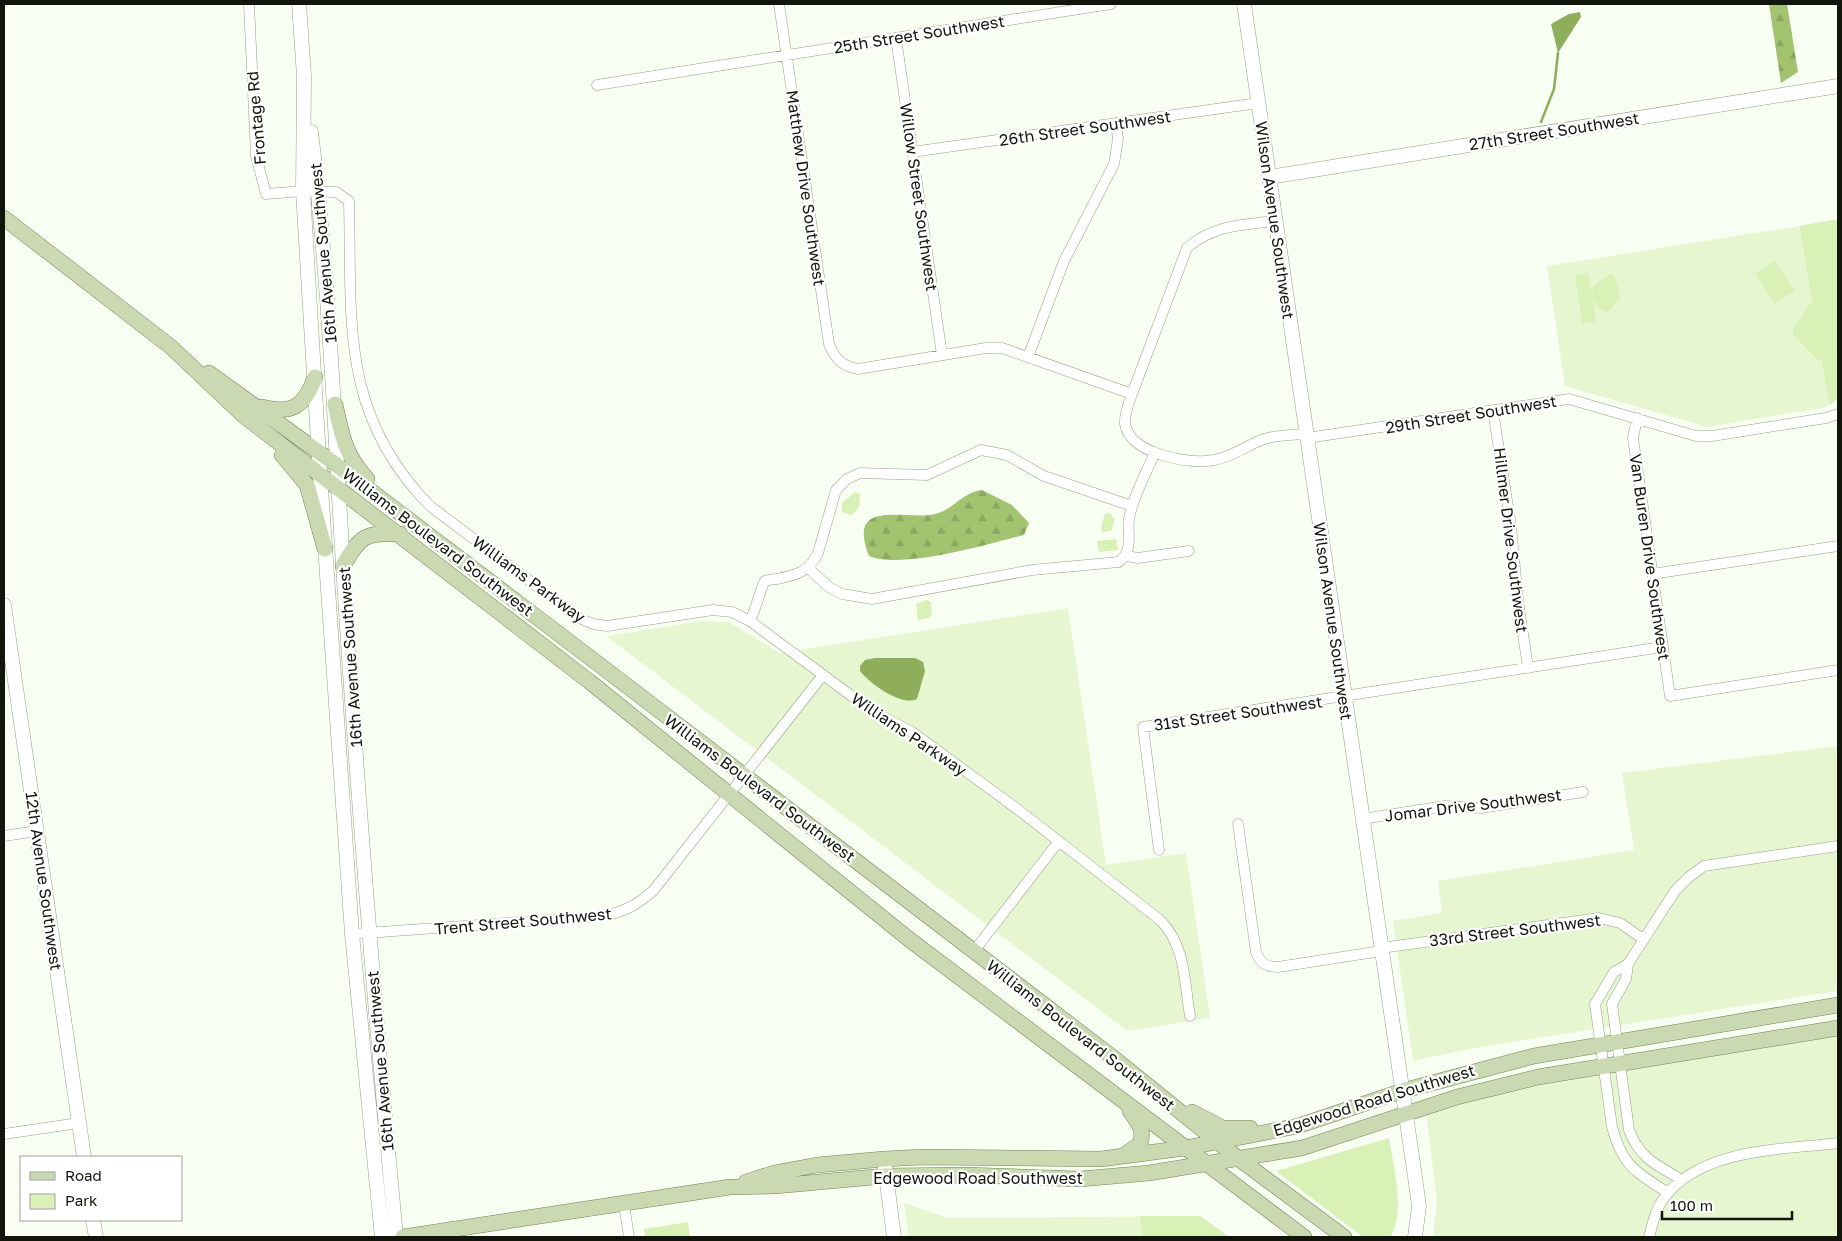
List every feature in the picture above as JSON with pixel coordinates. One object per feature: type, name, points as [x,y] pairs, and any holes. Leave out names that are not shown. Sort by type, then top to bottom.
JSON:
[{"type":"main road","name":"16th Avenue Southwest","points":[[300,4],[304,76],[303,191],[320,474],[352,934],[382,1237]]},
{"type":"main road","name":"Wilson Avenue Southwest","points":[[1244,4],[1419,1206],[1414,1237]]},
{"type":"main road","name":"16th Avenue Southwest","points":[[304,76],[318,191],[336,404],[343,566],[369,933],[396,1237]]},
{"type":"main road","name":"27th Street Southwest","points":[[1269,177],[1838,86]]},
{"type":"main road","name":"Williams Boulevard Southwest","points":[[4,218],[171,347],[259,407],[320,452],[742,776],[974,951],[1158,1094],[1239,1160],[1344,1237]]},
{"type":"main road","name":"Williams Boulevard Southwest","points":[[171,347],[244,416],[400,534],[590,682],[910,940],[1304,1237]]},
{"type":"main road","points":[[259,407],[277,411],[292,408],[310,392],[315,377]]},
{"type":"main road","points":[[336,404],[345,449],[349,457],[395,510]]},
{"type":"main road","points":[[244,416],[295,468],[307,485],[325,549]]},
{"type":"main road","points":[[343,566],[356,544],[365,536],[377,532],[400,534]]},
{"type":"main road","name":"12th Avenue Southwest","points":[[4,605],[84,1156]]},
{"type":"main road","name":"Edgewood Road Southwest","points":[[730,1187],[781,1171],[816,1165],[884,1159],[931,1157],[1073,1160],[1185,1148],[1298,1126],[1402,1091],[1514,1060],[1838,1005]]},
{"type":"main road","name":"Edgewood Road Southwest","points":[[402,1237],[730,1187],[774,1186],[885,1176],[966,1175],[1088,1178],[1149,1173],[1239,1160],[1302,1148],[1406,1113],[1499,1086],[1620,1063],[1838,1028]]},
{"type":"main road","points":[[1158,1094],[1223,1128],[1240,1130],[1298,1126]]},
{"type":"main road","points":[[1120,1098],[1141,1127],[1143,1136],[1140,1144],[1134,1150],[1120,1156]]},
{"type":"main road","points":[[884,1159],[894,1237]]},
{"type":"main road","points":[[93,1221],[96,1237]]},
{"type":"street","name":"Frontage Rd","points":[[249,4],[256,156],[266,194],[303,191]]},
{"type":"street","name":"Matthew Drive Southwest","points":[[779,4],[829,344],[834,357],[846,366],[858,369],[942,355]]},
{"type":"street","name":"25th Street Southwest","points":[[597,85],[1111,4]]},
{"type":"street","name":"Willow Street Southwest","points":[[896,38],[942,355]]},
{"type":"street","name":"26th Street Southwest","points":[[912,152],[1258,103]]},
{"type":"street","points":[[1028,357],[1064,261],[1114,164],[1118,139],[1116,123]]},
{"type":"street","name":"Williams Parkway","points":[[303,191],[336,192],[349,201],[348,260],[357,374],[369,415],[383,448],[398,470],[430,506],[579,618],[593,624],[607,626],[714,610],[732,612],[750,621],[872,711],[912,732],[1059,841],[1160,920],[1172,932],[1180,949],[1190,1016]]},
{"type":"street","name":"29th Street Southwest","points":[[1275,221],[1213,230],[1199,236],[1187,248],[1132,394],[1124,422],[1128,433],[1138,444],[1155,452],[1178,459],[1214,460],[1232,455],[1264,439],[1306,436],[1569,399],[1696,436],[1712,436],[1826,418],[1838,414]]},
{"type":"street","points":[[942,355],[986,348],[1002,348],[1132,394]]},
{"type":"street","name":"Hillmer Drive Southwest","points":[[1494,411],[1512,526],[1518,600],[1528,668]]},
{"type":"street","name":"Van Buren Drive Southwest","points":[[1637,418],[1633,438],[1670,696],[1838,670]]},
{"type":"street","points":[[750,621],[756,611],[761,586],[766,581],[794,575],[808,568],[818,553],[836,490],[847,479],[860,473],[927,476],[981,450],[994,451],[1007,455],[1044,476],[1132,506]]},
{"type":"street","points":[[808,568],[829,587],[842,594],[872,599],[1032,570],[1107,565],[1119,562],[1130,549],[1129,522],[1132,506],[1155,452]]},
{"type":"street","points":[[1652,574],[1838,546]]},
{"type":"street","points":[[1126,556],[1138,558],[1189,551]]},
{"type":"street","name":"31st Street Southwest","points":[[1159,850],[1143,728],[1662,647]]},
{"type":"street","name":"Trent Street Southwest","points":[[352,934],[603,916],[623,912],[653,891],[822,675]]},
{"type":"street","name":"Jomar Drive Southwest","points":[[1362,819],[1445,806],[1481,808],[1583,792]]},
{"type":"street","name":"33rd Street Southwest","points":[[1238,824],[1256,952],[1260,962],[1269,967],[1599,918],[1620,923],[1643,939]]},
{"type":"street","points":[[4,836],[37,831]]},
{"type":"street","points":[[974,951],[1059,841]]},
{"type":"street","points":[[1682,1180],[1647,1159],[1634,1143],[1629,1130],[1612,1004],[1626,979],[1628,964],[1676,891],[1689,877],[1704,866],[1838,846]]},
{"type":"street","points":[[1628,964],[1614,972],[1595,1004],[1612,1126],[1624,1160],[1636,1172],[1668,1193]]},
{"type":"street","points":[[4,1134],[79,1122]]},
{"type":"street","points":[[1650,1237],[1655,1214],[1668,1193],[1702,1166],[1726,1157],[1838,1143]]},
{"type":"street","points":[[624,1204],[628,1237]]},
{"type":"shaded area","points":[[1580,12],[1581,17],[1558,53],[1551,24],[1569,14]]},
{"type":"shaded area","points":[[1799,226],[1830,405],[1823,408],[1707,427],[1565,386],[1547,266]]},
{"type":"shaded area","points":[[1068,608],[1106,865],[1186,853],[1210,1018],[1127,1031],[606,636],[702,621],[729,622],[780,653]]},
{"type":"shaded area","points":[[875,658],[915,658],[923,662],[925,671],[917,699],[911,701],[895,697],[864,676],[860,671],[860,666],[865,660]]},
{"type":"shaded area","points":[[1838,746],[1838,991],[1474,1048],[1413,1061],[1393,921],[1442,913],[1438,881],[1634,850],[1622,773]]},
{"type":"shaded area","points":[[1838,1034],[1838,1237],[1433,1237],[1437,1201],[1426,1113],[1546,1080]]},
{"type":"shaded area","points":[[904,1203],[948,1218],[1200,1216],[1229,1237],[909,1237]]},
{"type":"green space","points":[[1769,4],[1787,4],[1798,72],[1781,83]]},
{"type":"green space","points":[[1838,219],[1838,399],[1830,405],[1821,358],[1818,361],[1793,334],[1793,329],[1812,301],[1799,226]]},
{"type":"green space","points":[[1775,261],[1795,291],[1775,304],[1755,274]]},
{"type":"green space","points":[[1588,273],[1592,294],[1594,285],[1610,274],[1614,276],[1621,298],[1607,312],[1599,309],[1593,298],[1596,321],[1582,323],[1575,275]]},
{"type":"green space","points":[[982,490],[1012,505],[1029,523],[1024,535],[923,558],[902,560],[869,556],[864,538],[865,526],[872,519],[882,516],[935,514],[947,509],[969,494]]},
{"type":"green space","points":[[855,492],[860,494],[858,509],[851,515],[842,512],[842,503]]},
{"type":"green space","points":[[1110,513],[1115,520],[1111,531],[1102,532],[1101,526],[1105,514]]},
{"type":"green space","points":[[1116,539],[1118,550],[1099,552],[1097,541]]},
{"type":"green space","points":[[927,600],[931,602],[932,613],[929,618],[918,620],[916,604]]},
{"type":"green space","points":[[1389,1138],[1396,1175],[1398,1201],[1395,1225],[1391,1237],[1363,1237],[1276,1171]]},
{"type":"green space","points":[[1140,1216],[1200,1216],[1229,1237],[1143,1237]]},
{"type":"green space","points":[[688,1222],[690,1237],[645,1237],[644,1229]]},
{"type":"waterway","points":[[1541,122],[1554,89],[1558,53]]}]
